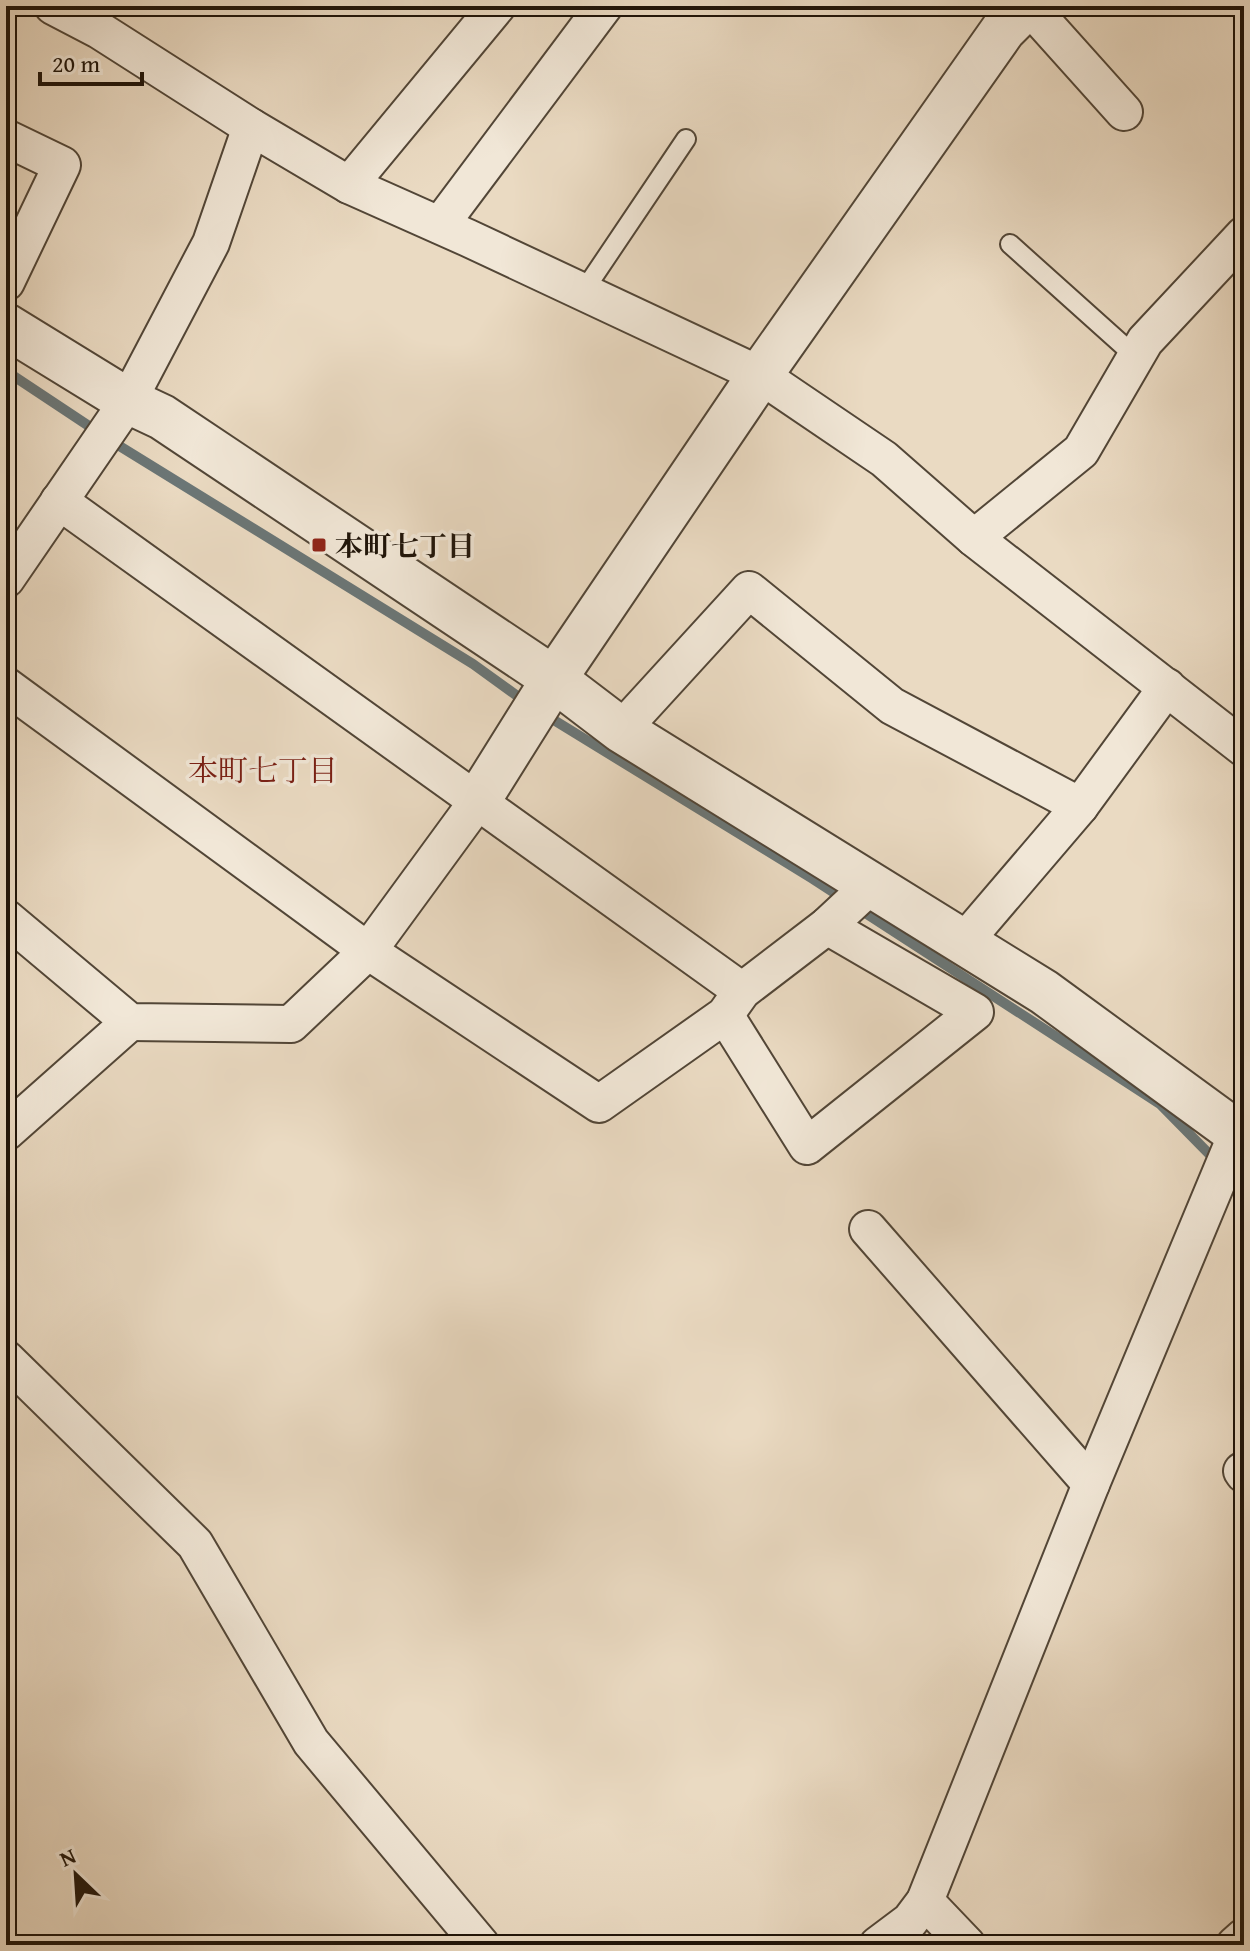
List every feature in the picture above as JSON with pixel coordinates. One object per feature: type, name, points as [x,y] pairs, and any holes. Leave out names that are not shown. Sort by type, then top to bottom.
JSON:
[{"type":"street","points":[[53,6],[109,18],[251,127],[349,185],[760,375],[884,459],[974,538],[1244,748]]},
{"type":"street","points":[[349,185],[497,6]]},
{"type":"street","points":[[440,225],[604,6]]},
{"type":"street","points":[[6,918],[130,1022],[291,1024],[368,951],[477,802],[554,679],[760,375],[1003,30],[1028,6],[1124,112]]},
{"type":"street","points":[[6,579],[128,401],[211,243],[251,127]]},
{"type":"street","points":[[6,138],[62,165],[6,282]]},
{"type":"street","points":[[974,538],[1081,451],[1145,341],[1244,235]]},
{"type":"street","points":[[6,326],[128,401],[162,417],[554,679],[621,730],[1044,992],[1242,1129],[1091,1484],[925,1901],[910,1921],[878,1945]]},
{"type":"street","points":[[59,501],[477,802],[734,1003],[807,1146],[975,1012],[827,926]]},
{"type":"street","points":[[621,730],[749,590],[892,706],[1080,806]]},
{"type":"street","points":[[6,686],[368,951],[599,1104],[734,1003],[871,885]]},
{"type":"street","points":[[963,943],[1080,806],[1167,687]]},
{"type":"street","points":[[6,1132],[130,1022]]},
{"type":"street","points":[[868,1229],[1091,1484]]},
{"type":"street","points":[[6,1359],[195,1544],[311,1742],[481,1945]]},
{"type":"street","points":[[925,1901],[967,1945]]},
{"type":"street","points":[[1235,1945],[1244,1937]]},
{"type":"lane","points":[[583,292],[686,139]]},
{"type":"lane","points":[[1010,244],[1136,357]]},
{"type":"waterway","points":[[6,371],[113,442],[473,664],[527,703]]},
{"type":"waterway","points":[[544,714],[813,879],[1160,1104],[1218,1163]]},
{"type":"waterway","points":[[1229,1175],[1244,1189]]},
{"type":"place","name":"本町七丁目","points":[[319,545]]},
{"type":"district","name":"本町七丁目","points":[[263,770]]}]
